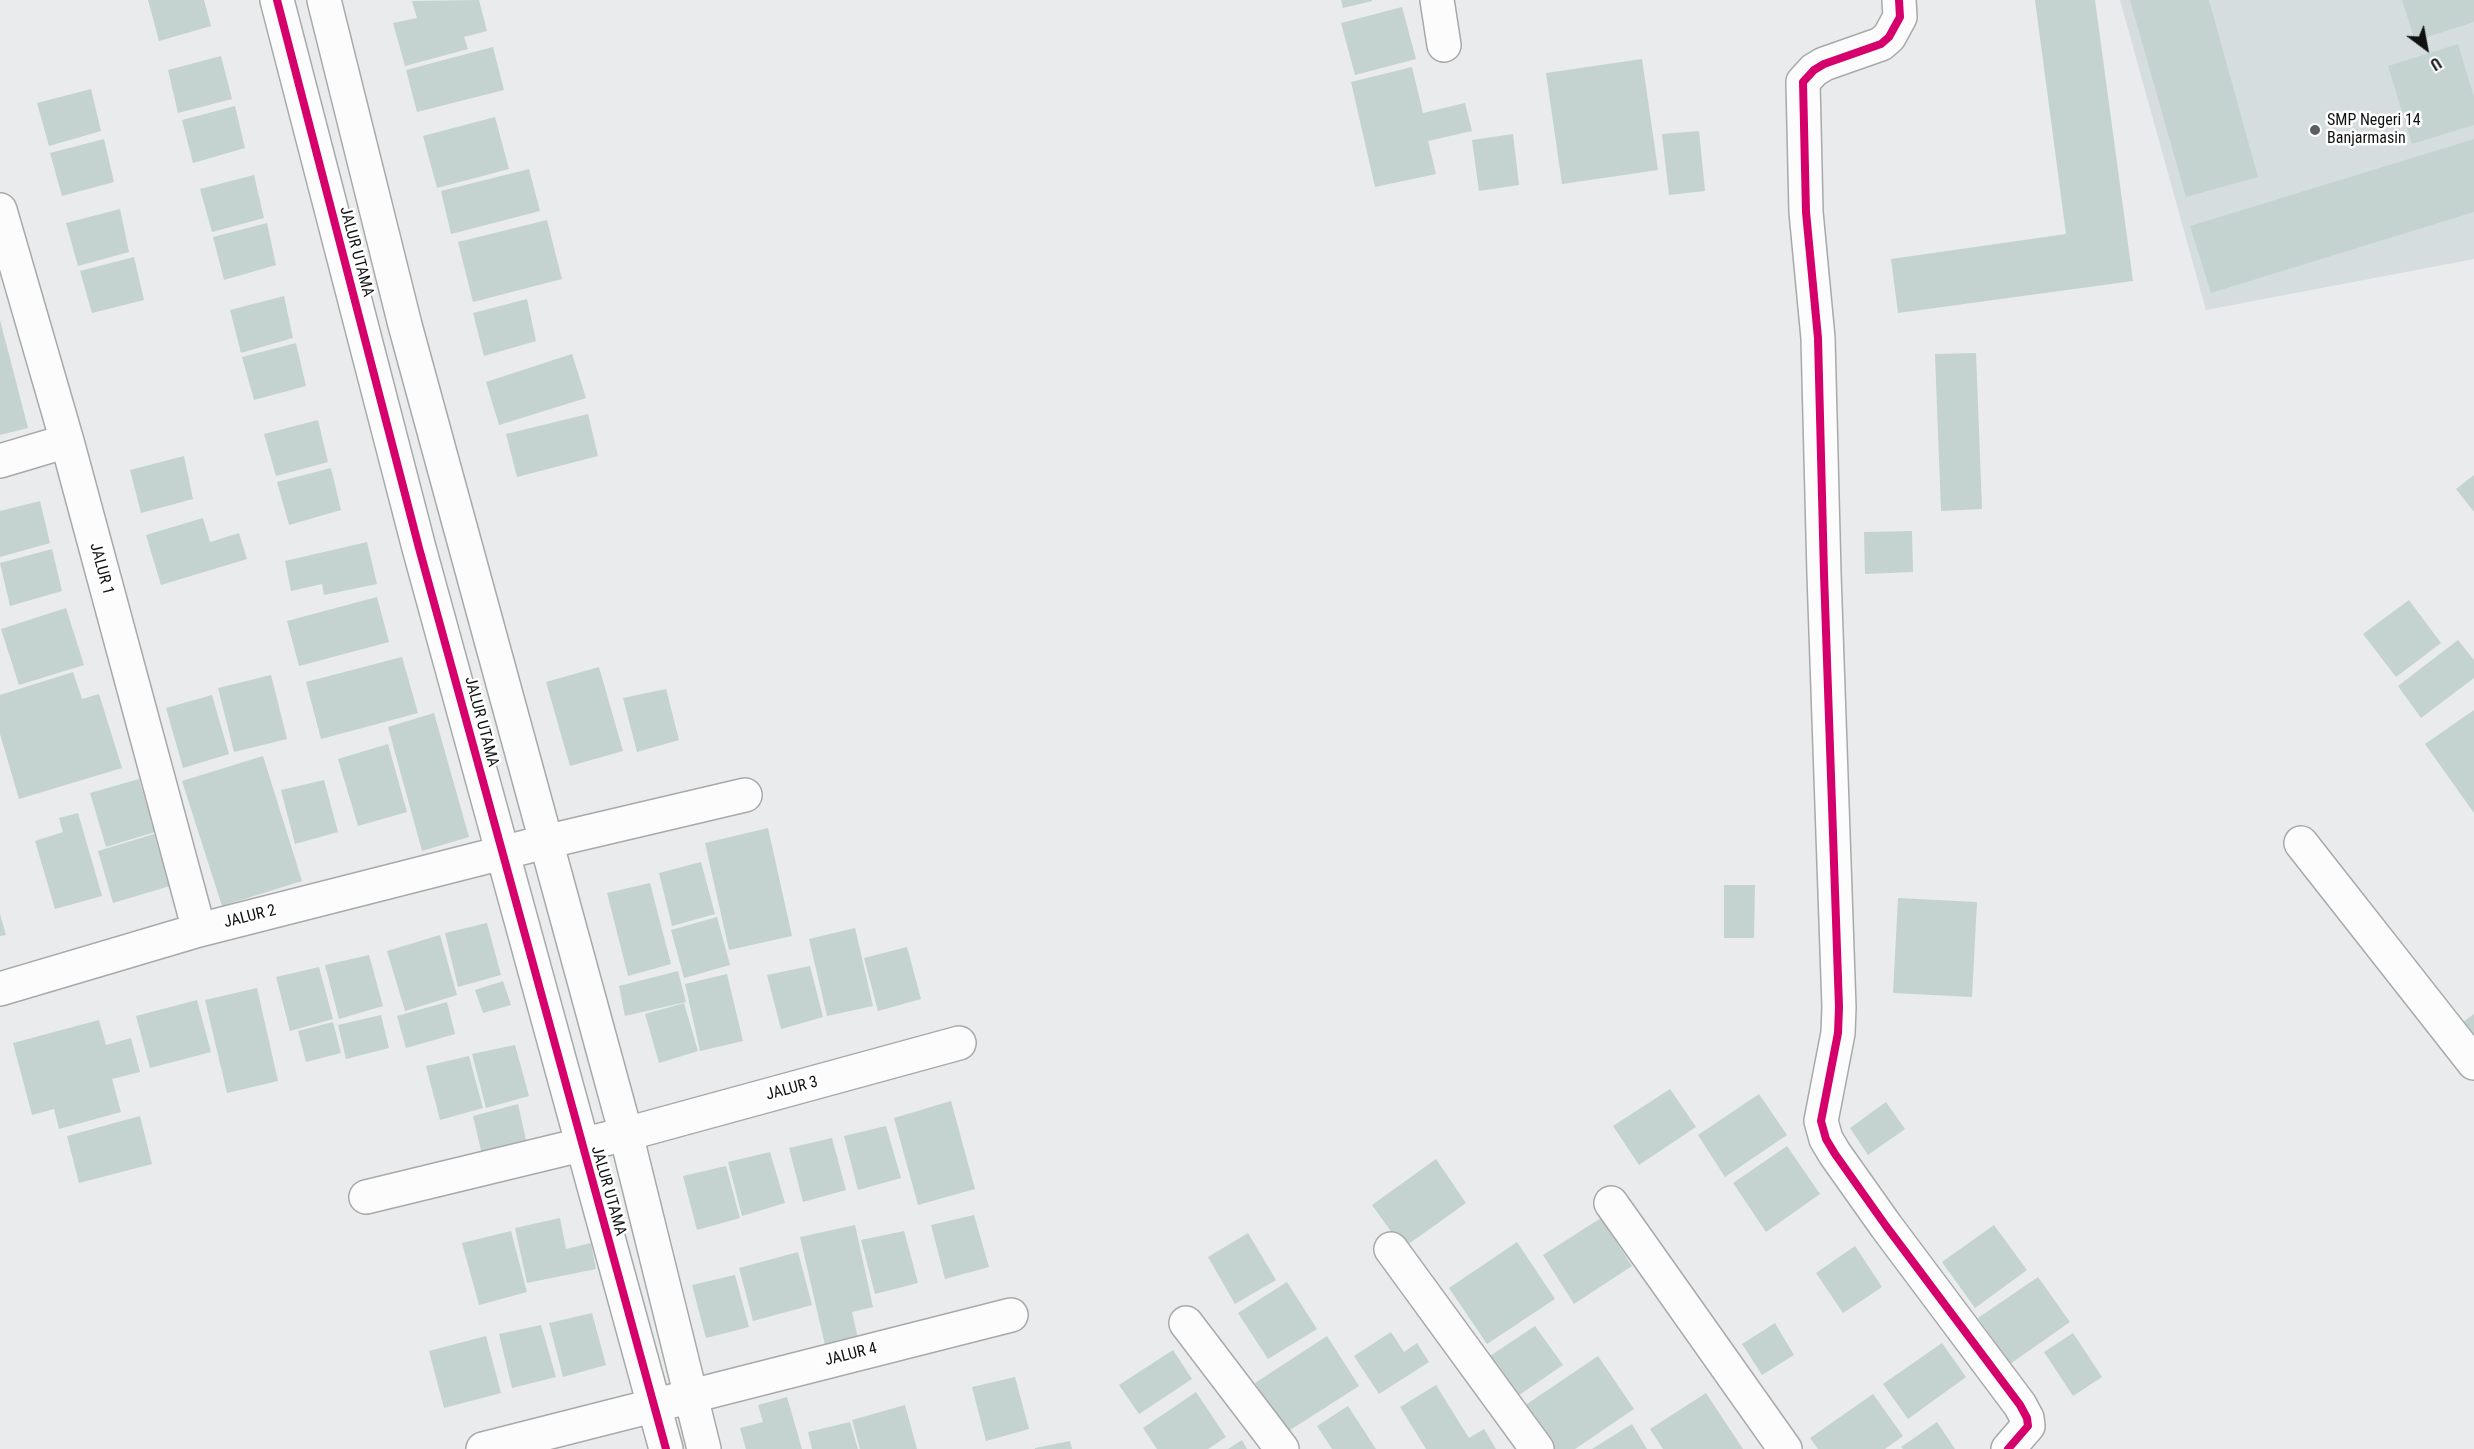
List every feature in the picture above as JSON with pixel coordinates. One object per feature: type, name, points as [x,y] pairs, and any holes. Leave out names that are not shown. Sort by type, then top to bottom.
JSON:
[{"type":"street","name":"JALUR UTAMA","points":[[277,0],[503,853],[666,1449]]},
{"type":"street","name":"JALUR UTAMA","points":[[324,0],[405,325],[626,1134],[704,1449]]},
{"type":"street","points":[[1437,0],[1444,45]]},
{"type":"street","points":[[1899,0],[1899,16],[1895,29],[1881,44],[1824,64],[1803,82],[1806,212],[1818,338],[1839,1006],[1838,1033],[1821,1121],[1826,1139],[1835,1154],[2023,1411],[2028,1426],[2008,1449]]},
{"type":"street","name":"JALUR 1","points":[[0,210],[67,441],[199,930]]},
{"type":"street","points":[[364,334],[405,325]]},
{"type":"street","points":[[0,461],[67,441]]},
{"type":"street","points":[[545,842],[745,795]]},
{"type":"street","name":"JALUR 2","points":[[0,989],[199,930],[545,842]]},
{"type":"street","points":[[2301,843],[2474,1062]]},
{"type":"street","name":"JALUR 3","points":[[582,1144],[959,1043]]},
{"type":"street","points":[[366,1197],[582,1144]]},
{"type":"street","points":[[1611,1203],[1785,1449]]},
{"type":"street","points":[[1391,1249],[1537,1449]]},
{"type":"street","name":"JALUR 4","points":[[654,1405],[1011,1314]]},
{"type":"street","points":[[1186,1323],[1282,1449]]},
{"type":"street","points":[[483,1449],[654,1405]]},
{"type":"shaded area","name":"SMP Negeri 14 Banjarmasin","points":[[2120,0],[2474,0],[2474,259],[2206,310]]},
{"type":"building","points":[[148,0],[204,0],[211,26],[159,41]]},
{"type":"building","points":[[479,0],[487,31],[464,37],[468,49],[405,66],[393,23],[417,18],[412,1]]},
{"type":"building","points":[[1341,0],[1372,0],[1372,1],[1343,8]]},
{"type":"building","points":[[2035,0],[2095,0],[2133,281],[1898,313],[1891,259],[2066,234]]},
{"type":"building","points":[[2130,0],[2209,0],[2258,177],[2186,197]]},
{"type":"building","points":[[2402,0],[2474,0],[2474,22],[2415,41]]},
{"type":"building","points":[[1402,7],[1416,59],[1355,75],[1341,23]]},
{"type":"building","points":[[2458,44],[2474,97],[2474,125],[2412,144],[2388,66]]},
{"type":"building","points":[[493,47],[504,90],[417,112],[406,70]]},
{"type":"building","points":[[221,56],[232,99],[178,113],[168,70]]},
{"type":"building","points":[[1642,59],[1658,170],[1562,184],[1546,73]]},
{"type":"building","points":[[1412,67],[1423,113],[1465,103],[1472,131],[1428,141],[1436,174],[1375,187],[1351,82]]},
{"type":"building","points":[[91,89],[101,131],[49,146],[37,103]]},
{"type":"building","points":[[235,106],[245,148],[193,163],[182,120]]},
{"type":"building","points":[[495,117],[509,169],[437,188],[423,136]]},
{"type":"building","points":[[1699,131],[1705,191],[1669,195],[1662,134]]},
{"type":"building","points":[[1513,134],[1519,185],[1479,191],[1472,140]]},
{"type":"building","points":[[104,139],[114,182],[62,196],[50,153]]},
{"type":"building","points":[[2474,139],[2474,212],[2211,293],[2190,226]]},
{"type":"building","points":[[529,169],[540,211],[451,234],[441,191]]},
{"type":"building","points":[[254,175],[264,218],[212,232],[200,189]]},
{"type":"building","points":[[120,209],[129,252],[78,266],[66,223]]},
{"type":"building","points":[[547,220],[562,279],[473,302],[458,242]]},
{"type":"building","points":[[267,223],[276,265],[224,280],[213,237]]},
{"type":"building","points":[[134,257],[144,300],[92,313],[80,271]]},
{"type":"building","points":[[284,296],[293,338],[241,353],[230,310]]},
{"type":"building","points":[[527,299],[536,341],[484,356],[473,313]]},
{"type":"building","points":[[0,320],[28,428],[0,435]]},
{"type":"building","points":[[296,343],[306,386],[254,400],[242,357]]},
{"type":"building","points":[[1976,353],[1982,509],[1941,511],[1935,354]]},
{"type":"building","points":[[572,354],[586,398],[499,425],[486,382]]},
{"type":"building","points":[[588,414],[598,456],[517,477],[506,434]]},
{"type":"building","points":[[318,420],[328,462],[276,476],[264,434]]},
{"type":"building","points":[[184,456],[193,499],[141,513],[130,470]]},
{"type":"building","points":[[331,468],[341,510],[289,525],[277,482]]},
{"type":"building","points":[[2474,475],[2474,512],[2456,489]]},
{"type":"building","points":[[40,501],[50,543],[0,557],[0,511]]},
{"type":"building","points":[[203,518],[210,542],[239,533],[247,559],[161,585],[146,535]]},
{"type":"building","points":[[1912,531],[1913,572],[1865,574],[1864,532]]},
{"type":"building","points":[[367,542],[377,584],[324,595],[322,584],[291,591],[285,561]]},
{"type":"building","points":[[52,549],[62,591],[10,606],[0,563]]},
{"type":"building","points":[[377,597],[389,642],[299,666],[287,621]]},
{"type":"building","points":[[2409,600],[2441,643],[2396,677],[2363,634]]},
{"type":"building","points":[[66,608],[84,665],[19,685],[1,629]]},
{"type":"building","points":[[2458,640],[2474,660],[2474,678],[2421,718],[2398,686]]},
{"type":"building","points":[[402,657],[418,713],[321,739],[306,682]]},
{"type":"building","points":[[599,667],[623,751],[570,766],[546,682]]},
{"type":"building","points":[[73,672],[82,699],[99,694],[122,768],[19,799],[0,734],[0,695]]},
{"type":"building","points":[[271,675],[287,739],[234,752],[218,688]]},
{"type":"building","points":[[666,689],[679,740],[637,752],[623,698]]},
{"type":"building","points":[[212,695],[229,754],[183,768],[166,708]]},
{"type":"building","points":[[2474,710],[2474,813],[2425,744]]},
{"type":"building","points":[[434,713],[469,837],[422,851],[388,727]]},
{"type":"building","points":[[388,744],[407,812],[358,826],[338,759]]},
{"type":"building","points":[[263,756],[302,881],[222,906],[182,781]]},
{"type":"building","points":[[139,779],[155,832],[106,847],[90,793]]},
{"type":"building","points":[[324,780],[338,832],[295,844],[281,790]]},
{"type":"building","points":[[78,813],[102,896],[55,909],[35,841],[63,832],[59,818]]},
{"type":"building","points":[[768,828],[792,936],[729,950],[705,843]]},
{"type":"building","points":[[154,834],[170,886],[113,903],[98,851]]},
{"type":"building","points":[[701,862],[715,914],[672,926],[659,873]]},
{"type":"building","points":[[650,883],[671,964],[628,976],[607,893]]},
{"type":"building","points":[[1724,885],[1755,885],[1754,938],[1724,938]]},
{"type":"building","points":[[1898,898],[1977,902],[1972,997],[1893,993]]},
{"type":"building","points":[[0,914],[6,935],[0,936]]},
{"type":"building","points":[[717,917],[730,965],[684,978],[671,930]]},
{"type":"building","points":[[487,923],[501,975],[458,987],[445,933]]},
{"type":"building","points":[[855,928],[873,1006],[827,1016],[809,939]]},
{"type":"building","points":[[440,935],[457,995],[405,1011],[387,951]]},
{"type":"building","points":[[907,947],[921,999],[878,1011],[864,958]]},
{"type":"building","points":[[369,955],[383,1006],[339,1019],[325,965]]},
{"type":"building","points":[[810,966],[823,1017],[781,1029],[767,975]]},
{"type":"building","points":[[319,967],[333,1019],[290,1031],[276,977]]},
{"type":"building","points":[[678,971],[686,1002],[625,1016],[619,986]]},
{"type":"building","points":[[727,974],[743,1041],[700,1051],[685,984]]},
{"type":"building","points":[[503,981],[511,1005],[483,1013],[475,990]]},
{"type":"building","points":[[257,988],[278,1081],[227,1093],[205,1000]]},
{"type":"building","points":[[197,1000],[211,1052],[150,1068],[136,1016]]},
{"type":"building","points":[[447,1002],[455,1034],[406,1048],[397,1016]]},
{"type":"building","points":[[684,1003],[698,1051],[659,1063],[645,1014]]},
{"type":"building","points":[[2474,1014],[2474,1047],[2459,1025]]},
{"type":"building","points":[[381,1015],[389,1048],[346,1059],[338,1025]]},
{"type":"building","points":[[99,1020],[106,1045],[131,1038],[140,1072],[112,1079],[121,1112],[59,1129],[54,1109],[32,1115],[13,1043]]},
{"type":"building","points":[[333,1022],[341,1053],[306,1062],[298,1031]]},
{"type":"building","points":[[515,1045],[529,1096],[486,1108],[472,1054]]},
{"type":"building","points":[[469,1056],[483,1108],[440,1120],[426,1066]]},
{"type":"building","points":[[1670,1089],[1696,1127],[1639,1165],[1613,1126]]},
{"type":"building","points":[[1759,1094],[1787,1135],[1725,1177],[1698,1135]]},
{"type":"building","points":[[951,1101],[975,1189],[918,1205],[894,1118]]},
{"type":"building","points":[[1886,1102],[1905,1129],[1868,1155],[1850,1128]]},
{"type":"building","points":[[518,1104],[528,1149],[483,1159],[473,1116]]},
{"type":"building","points":[[140,1116],[152,1164],[79,1183],[67,1136]]},
{"type":"building","points":[[886,1126],[901,1178],[858,1190],[844,1136]]},
{"type":"building","points":[[832,1138],[846,1190],[803,1202],[789,1148]]},
{"type":"building","points":[[1787,1146],[1820,1194],[1766,1232],[1733,1183]]},
{"type":"building","points":[[770,1152],[785,1203],[742,1216],[728,1162]]},
{"type":"building","points":[[1436,1159],[1466,1203],[1403,1248],[1372,1205]]},
{"type":"building","points":[[726,1166],[740,1218],[697,1230],[683,1176]]},
{"type":"building","points":[[974,1215],[989,1267],[945,1279],[931,1225]]},
{"type":"building","points":[[560,1218],[566,1249],[591,1243],[596,1269],[527,1283],[515,1228]]},
{"type":"building","points":[[1601,1218],[1632,1266],[1574,1304],[1543,1255]]},
{"type":"building","points":[[855,1225],[873,1307],[852,1312],[858,1338],[825,1345],[800,1237]]},
{"type":"building","points":[[1994,1225],[2027,1270],[1975,1308],[1942,1262]]},
{"type":"building","points":[[511,1231],[527,1292],[479,1305],[462,1243]]},
{"type":"building","points":[[904,1231],[918,1283],[875,1294],[861,1240]]},
{"type":"building","points":[[1248,1233],[1276,1280],[1235,1304],[1208,1257]]},
{"type":"building","points":[[1517,1242],[1555,1299],[1487,1344],[1449,1288]]},
{"type":"building","points":[[1855,1246],[1882,1287],[1843,1313],[1816,1273]]},
{"type":"building","points":[[798,1252],[812,1305],[753,1321],[739,1268]]},
{"type":"building","points":[[735,1275],[749,1327],[706,1338],[692,1285]]},
{"type":"building","points":[[2038,1277],[2070,1322],[2010,1364],[1978,1318]]},
{"type":"building","points":[[1287,1282],[1317,1329],[1268,1359],[1238,1313]]},
{"type":"building","points":[[592,1313],[606,1365],[563,1377],[549,1323]]},
{"type":"building","points":[[1775,1323],[1794,1355],[1762,1375],[1742,1344]]},
{"type":"building","points":[[541,1325],[556,1377],[512,1388],[499,1334]]},
{"type":"building","points":[[1535,1326],[1563,1365],[1512,1400],[1484,1360]]},
{"type":"building","points":[[1391,1332],[1404,1352],[1417,1343],[1429,1362],[1379,1394],[1354,1356]]},
{"type":"building","points":[[2073,1333],[2102,1377],[2073,1396],[2044,1352]]},
{"type":"building","points":[[486,1336],[501,1393],[444,1408],[429,1351]]},
{"type":"building","points":[[1327,1336],[1359,1386],[1287,1432],[1255,1383]]},
{"type":"building","points":[[1942,1343],[1966,1377],[1908,1419],[1883,1384]]},
{"type":"building","points":[[1173,1350],[1192,1379],[1139,1414],[1119,1385]]},
{"type":"building","points":[[1598,1356],[1634,1409],[1575,1449],[1544,1449],[1518,1410]]},
{"type":"building","points":[[1015,1377],[1029,1429],[986,1441],[972,1387]]},
{"type":"building","points":[[1436,1385],[1469,1438],[1484,1429],[1496,1449],[1426,1449],[1400,1407]]},
{"type":"building","points":[[1196,1392],[1226,1437],[1208,1449],[1157,1449],[1143,1428]]},
{"type":"building","points":[[1706,1393],[1743,1449],[1663,1449],[1650,1429]]},
{"type":"building","points":[[1873,1394],[1903,1436],[1885,1449],[1818,1449],[1810,1438]]},
{"type":"building","points":[[787,1397],[802,1449],[746,1449],[740,1428],[763,1422],[758,1405]]},
{"type":"building","points":[[905,1405],[917,1449],[860,1449],[852,1420]]},
{"type":"building","points":[[1348,1406],[1376,1449],[1332,1449],[1317,1426]]},
{"type":"building","points":[[850,1422],[858,1449],[812,1449],[808,1432]]},
{"type":"building","points":[[1937,1422],[1955,1449],[1903,1449],[1901,1447]]},
{"type":"building","points":[[1632,1424],[1647,1449],[1592,1449]]},
{"type":"building","points":[[1242,1440],[1247,1449],[1228,1449]]},
{"type":"building","points":[[1070,1441],[1072,1449],[1035,1449],[1035,1448]]},
{"type":"cycle path","points":[[277,0],[419,548],[666,1449]]},
{"type":"cycle path","points":[[1899,0],[1900,17],[1889,37],[1881,44],[1824,64],[1814,70],[1803,82],[1806,212],[1818,338],[1839,1007],[1838,1033],[1821,1121],[1826,1139],[1835,1154],[2020,1405],[2027,1418],[2028,1426],[2008,1449]]},
{"type":"place","name":"SMP Negeri 14 Banjarmasin","points":[[2315,130]]}]
